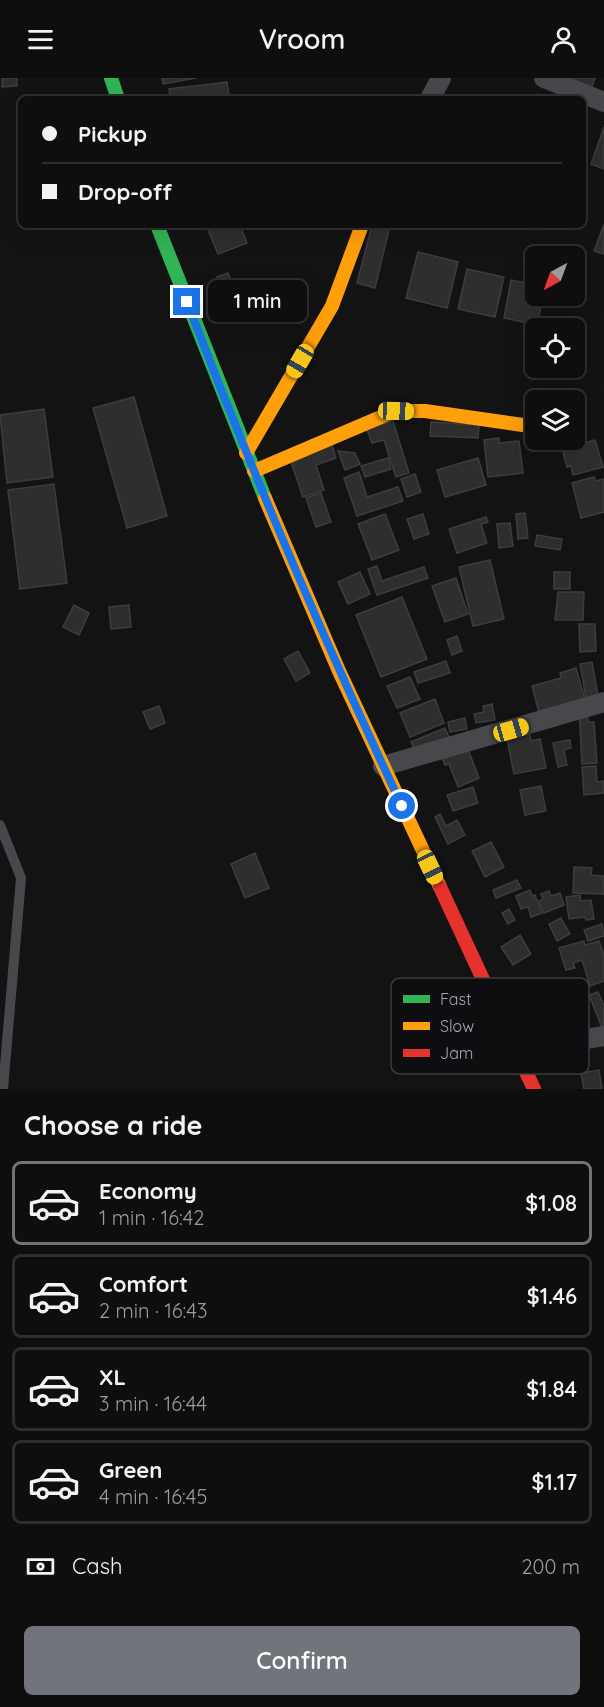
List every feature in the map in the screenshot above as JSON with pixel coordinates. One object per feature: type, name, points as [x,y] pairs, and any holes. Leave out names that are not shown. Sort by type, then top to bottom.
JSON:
[{"type":"main road","points":[[111,78],[117,96]]},
{"type":"main road","points":[[158,228],[246,453],[383,766],[482,978]]},
{"type":"main road","points":[[246,453],[332,306],[361,228]]},
{"type":"main road","points":[[254,471],[396,411],[425,411],[525,425]]},
{"type":"main road","points":[[527,1074],[534,1089]]},
{"type":"street","points":[[431,96],[441,78]]},
{"type":"street","points":[[544,78],[604,102]]},
{"type":"street","points":[[383,766],[604,702]]},
{"type":"street","points":[[589,1038],[604,1035]]},
{"type":"lane","points":[[0,825],[21,878],[3,1089]]},
{"type":"building","points":[[2,78],[17,78],[17,86],[2,87]]},
{"type":"building","points":[[162,78],[196,78],[163,84]]},
{"type":"building","points":[[562,78],[595,78],[590,91]]},
{"type":"building","points":[[227,82],[229,95],[170,96],[169,89]]},
{"type":"building","points":[[604,127],[604,169],[591,164]]},
{"type":"building","points":[[604,224],[604,254],[594,251]]},
{"type":"building","points":[[207,228],[241,228],[247,243],[218,254]]},
{"type":"building","points":[[371,228],[390,228],[375,288],[357,283]]},
{"type":"building","points":[[418,252],[458,262],[447,308],[406,298]]},
{"type":"building","points":[[467,269],[504,277],[495,317],[458,309]]},
{"type":"building","points":[[228,273],[235,293],[225,297],[217,277]]},
{"type":"building","points":[[511,280],[525,283],[525,306],[541,306],[538,318],[525,318],[525,322],[504,318]]},
{"type":"building","points":[[134,397],[167,516],[127,528],[93,408]]},
{"type":"building","points":[[44,409],[53,477],[7,483],[0,415]]},
{"type":"building","points":[[393,421],[409,473],[396,477],[384,440],[372,443],[367,429]]},
{"type":"building","points":[[431,422],[479,425],[478,438],[430,436]]},
{"type":"building","points":[[499,438],[499,443],[519,441],[523,473],[488,477],[484,440]]},
{"type":"building","points":[[595,440],[603,467],[573,475],[571,466],[567,467],[562,450],[585,450],[585,443]]},
{"type":"building","points":[[332,445],[336,458],[316,465],[324,490],[303,497],[290,459]]},
{"type":"building","points":[[338,451],[355,453],[360,464],[345,470]]},
{"type":"building","points":[[388,458],[391,469],[365,477],[361,466]]},
{"type":"building","points":[[478,458],[486,485],[445,497],[437,470]]},
{"type":"building","points":[[359,472],[367,497],[398,487],[403,501],[357,516],[344,478]]},
{"type":"building","points":[[415,474],[421,492],[407,497],[401,479]]},
{"type":"building","points":[[594,477],[596,481],[604,479],[604,512],[581,518],[572,483]]},
{"type":"building","points":[[54,484],[67,583],[20,589],[8,490]]},
{"type":"building","points":[[321,493],[331,522],[316,527],[306,498]]},
{"type":"building","points":[[525,513],[528,538],[518,539],[516,514]]},
{"type":"building","points":[[385,514],[399,550],[372,560],[358,524]]},
{"type":"building","points":[[423,514],[429,534],[414,539],[407,519]]},
{"type":"building","points":[[486,517],[488,522],[481,524],[487,543],[457,553],[449,529]]},
{"type":"building","points":[[510,523],[513,546],[499,548],[497,524]]},
{"type":"building","points":[[537,535],[562,539],[560,550],[535,546]]},
{"type":"building","points":[[490,560],[504,619],[473,626],[459,567]]},
{"type":"building","points":[[377,566],[382,581],[424,567],[428,578],[377,595],[368,569]]},
{"type":"building","points":[[360,572],[370,594],[348,604],[338,582]]},
{"type":"building","points":[[554,572],[570,572],[570,589],[554,589]]},
{"type":"building","points":[[456,578],[468,614],[445,622],[432,586]]},
{"type":"building","points":[[558,592],[584,592],[583,620],[555,620]]},
{"type":"building","points":[[402,597],[427,659],[381,677],[356,615]]},
{"type":"building","points":[[74,605],[89,613],[79,635],[63,627]]},
{"type":"building","points":[[129,605],[131,627],[111,629],[109,607]]},
{"type":"building","points":[[579,624],[595,624],[596,651],[580,652]]},
{"type":"building","points":[[457,636],[462,651],[452,655],[447,640]]},
{"type":"building","points":[[298,651],[310,673],[296,681],[284,659]]},
{"type":"building","points":[[446,661],[450,673],[418,683],[414,672]]},
{"type":"building","points":[[592,662],[598,696],[586,698],[580,664]]},
{"type":"building","points":[[576,668],[586,703],[540,716],[532,686],[561,678],[560,673]]},
{"type":"building","points":[[410,677],[420,699],[397,708],[387,686]]},
{"type":"building","points":[[435,699],[444,723],[410,737],[400,713]]},
{"type":"building","points":[[492,704],[495,720],[476,723],[474,714],[484,712],[483,706]]},
{"type":"building","points":[[159,706],[165,723],[150,729],[143,712]]},
{"type":"building","points":[[587,709],[588,722],[594,722],[597,763],[582,764],[579,710]]},
{"type":"building","points":[[465,718],[467,729],[450,732],[448,722]]},
{"type":"building","points":[[445,728],[449,737],[415,751],[411,742]]},
{"type":"building","points":[[529,730],[531,741],[540,739],[546,768],[514,774],[506,734]]},
{"type":"building","points":[[570,740],[571,748],[564,750],[567,765],[558,767],[553,743]]},
{"type":"building","points":[[466,744],[479,778],[458,787],[449,764],[445,765],[441,755]]},
{"type":"building","points":[[596,766],[597,782],[604,781],[604,793],[584,795],[582,767]]},
{"type":"building","points":[[541,786],[546,811],[525,815],[520,790]]},
{"type":"building","points":[[473,787],[478,803],[453,811],[447,795]]},
{"type":"building","points":[[440,814],[446,826],[457,820],[465,835],[448,844],[435,817]]},
{"type":"building","points":[[491,842],[504,867],[485,877],[472,851]]},
{"type":"building","points":[[255,853],[269,888],[245,898],[231,864]]},
{"type":"building","points":[[574,867],[592,868],[591,875],[604,876],[604,894],[573,893]]},
{"type":"building","points":[[517,880],[521,888],[496,898],[493,890]]},
{"type":"building","points":[[530,890],[532,896],[535,895],[542,913],[531,917],[528,907],[521,909],[516,896]]},
{"type":"building","points":[[549,891],[551,896],[560,893],[564,905],[544,913],[539,901],[543,899],[541,894]]},
{"type":"building","points":[[580,895],[581,901],[591,900],[594,919],[586,920],[585,917],[569,919],[566,897]]},
{"type":"building","points":[[509,909],[515,920],[508,924],[502,913]]},
{"type":"building","points":[[561,918],[570,934],[557,941],[549,924]]},
{"type":"building","points":[[602,924],[604,936],[588,941],[584,930]]},
{"type":"building","points":[[520,935],[531,954],[513,965],[501,947]]},
{"type":"building","points":[[584,941],[585,945],[599,941],[604,955],[604,981],[590,986],[582,960],[573,963],[575,968],[566,970],[559,948]]},
{"type":"building","points":[[598,992],[604,1006],[603,1030],[589,995]]},
{"type":"building","points":[[599,1070],[602,1089],[584,1089],[581,1074],[589,1074],[589,1072]]},
{"type":"traffic: fast","points":[[111,78],[117,96]]},
{"type":"traffic: fast","points":[[158,228],[265,498]]},
{"type":"traffic: slow","points":[[246,453],[332,306],[361,228]]},
{"type":"traffic: slow","points":[[254,471],[395,411],[425,411],[525,425]]},
{"type":"traffic: slow","points":[[265,498],[339,671],[440,887]]},
{"type":"traffic: jam","points":[[440,887],[482,978]]},
{"type":"traffic: jam","points":[[527,1074],[534,1089]]},
{"type":"route","points":[[187,302],[246,453],[339,671],[402,806]]}]
